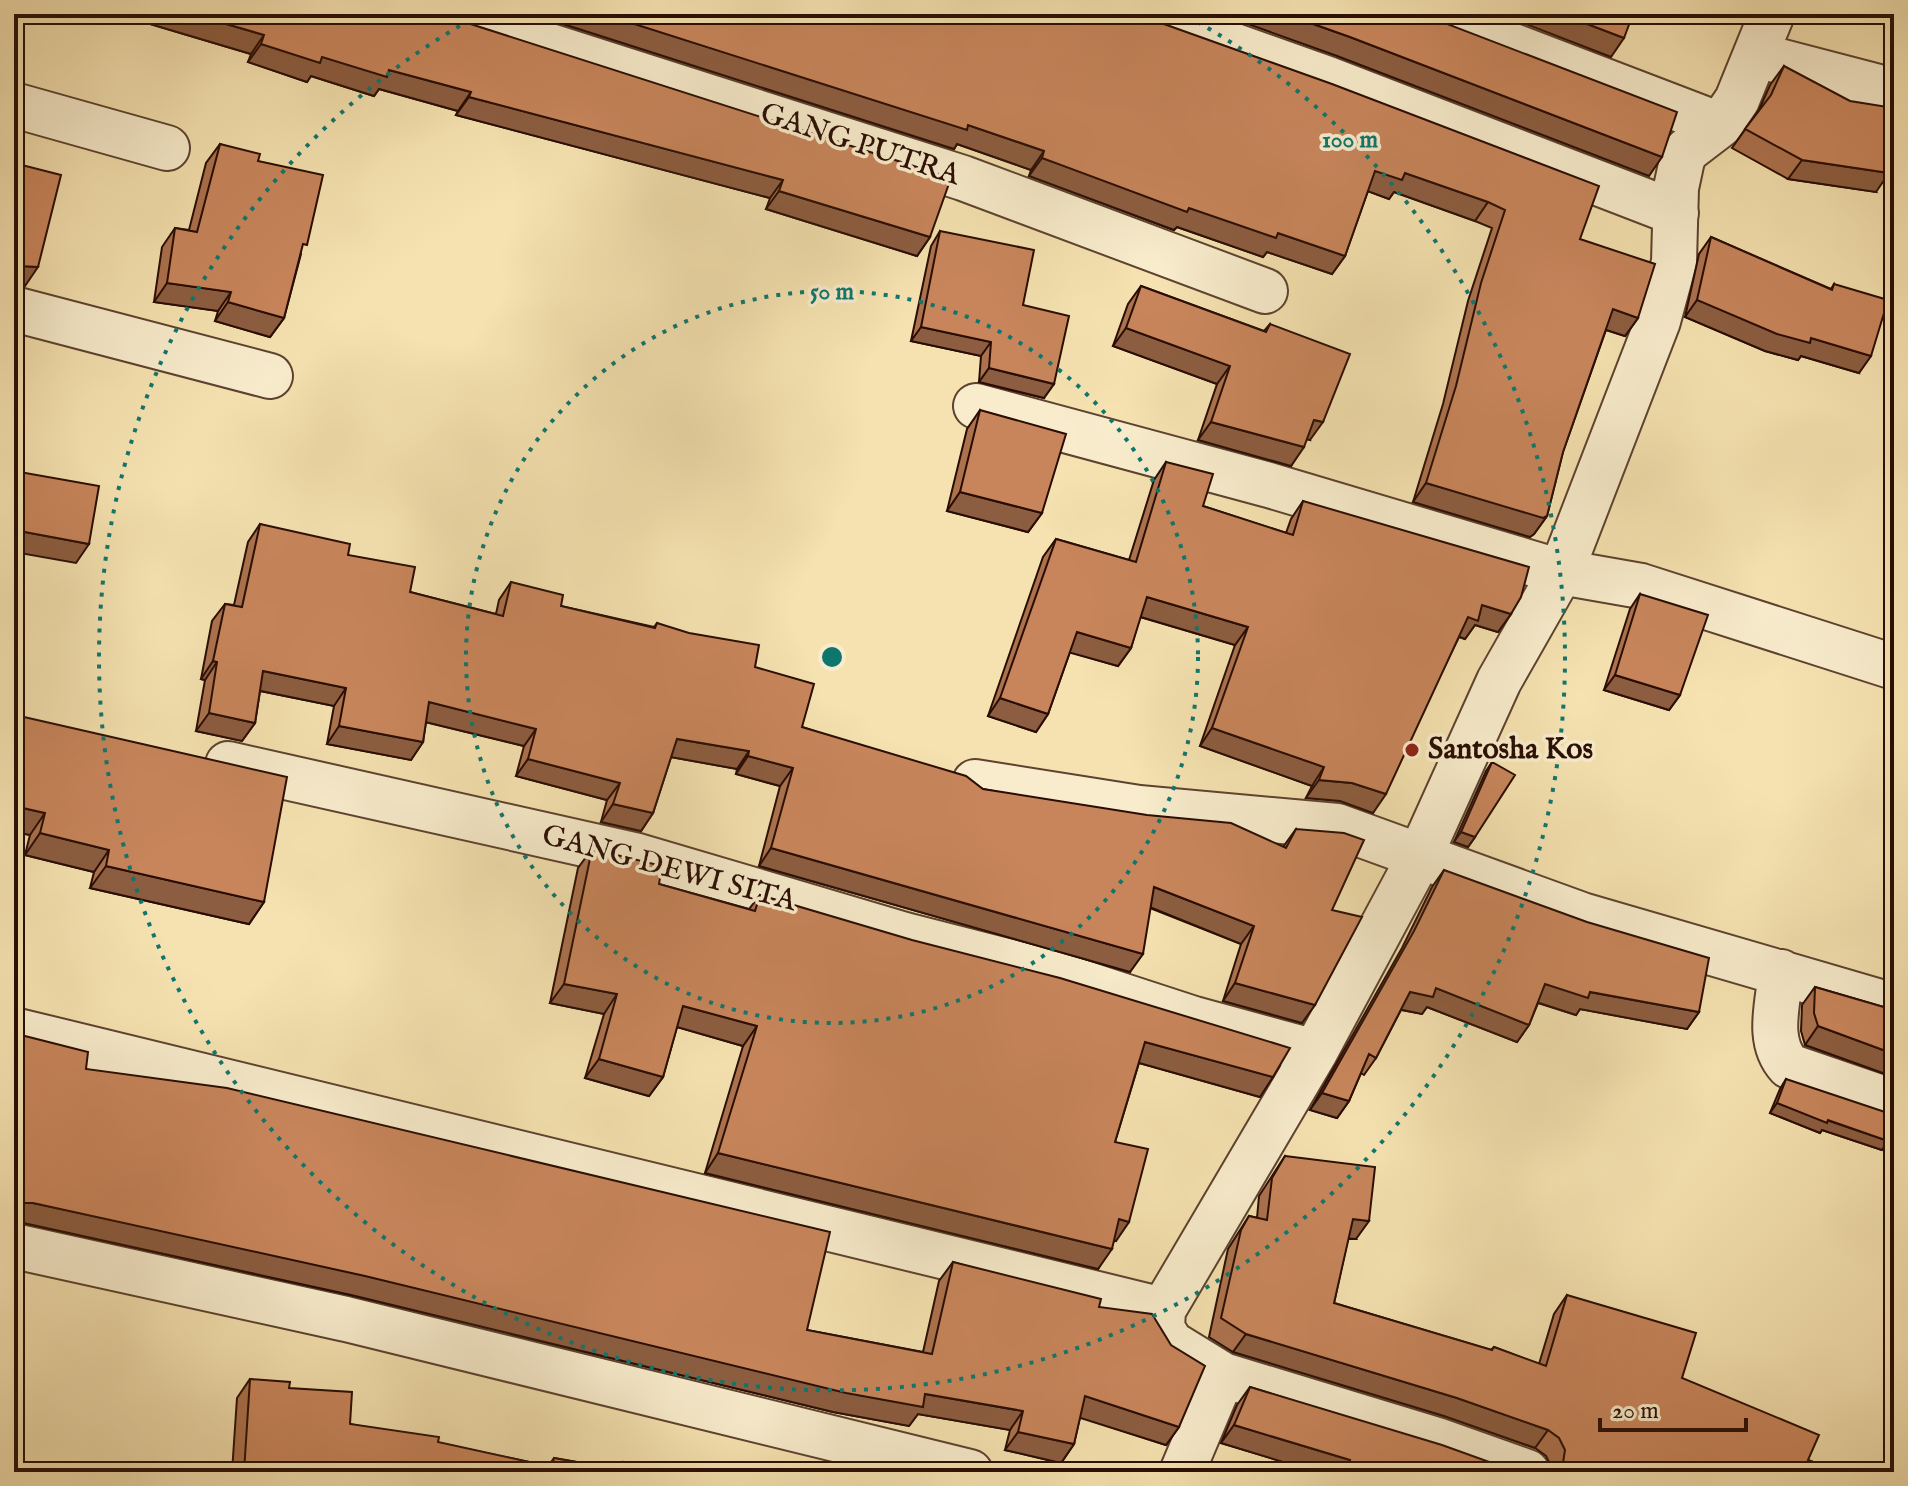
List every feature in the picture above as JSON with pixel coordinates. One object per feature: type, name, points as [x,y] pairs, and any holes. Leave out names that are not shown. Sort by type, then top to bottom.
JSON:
[{"type":"street","name":"GANG PUTRA","points":[[450,14],[963,178],[1265,291]]},
{"type":"street","points":[[1145,14],[1328,79],[1676,213]]},
{"type":"street","points":[[1430,14],[1720,125]]},
{"type":"street","points":[[1527,1472],[1437,1440],[1223,1375],[1171,1343],[1162,1328],[1163,1310],[1315,1052],[1419,858],[1499,681],[1561,572],[1658,321],[1674,262],[1676,188],[1686,151],[1720,125],[1737,100],[1772,14]]},
{"type":"street","points":[[1756,55],[1894,91]]},
{"type":"street","points":[[14,105],[167,148]]},
{"type":"street","points":[[14,309],[270,376]]},
{"type":"street","points":[[976,406],[1269,485],[1561,572],[1641,586],[1894,667]]},
{"type":"street","name":"GANG DEWI SITA","points":[[197,757],[638,856],[905,935],[1053,973],[1194,1019],[1315,1052]]},
{"type":"street","points":[[975,782],[1139,808],[1337,826],[1582,915],[1894,1006]]},
{"type":"street","points":[[1781,972],[1775,1040],[1778,1054],[1789,1066],[1894,1102]]},
{"type":"street","points":[[14,1030],[1163,1310]]},
{"type":"street","points":[[14,1246],[346,1319],[970,1472]]},
{"type":"street","points":[[1182,1472],[1223,1375]]},
{"type":"building","points":[[192,14],[447,14],[951,178],[930,237],[779,191],[783,180],[469,97],[471,92],[389,70],[387,77],[322,57],[320,63],[261,44],[264,35]]},
{"type":"building","points":[[603,14],[1143,14],[1599,186],[1580,239],[1655,264],[1638,318],[1613,309],[1563,452],[1547,516],[1543,518],[1426,483],[1456,386],[1481,283],[1505,210],[1405,173],[1402,180],[1375,171],[1345,256],[1278,233],[1276,238],[1189,208],[1187,212],[1042,158],[1044,151],[968,125],[967,130]]},
{"type":"building","points":[[1285,14],[1428,14],[1434,19],[1677,112],[1662,157]]},
{"type":"building","points":[[1561,14],[1633,14],[1624,38]]},
{"type":"building","points":[[1784,66],[1850,101],[1894,108],[1889,173],[1802,160],[1745,129],[1771,95]]},
{"type":"building","points":[[220,144],[260,154],[258,161],[323,175],[307,245],[303,244],[284,318],[228,302],[231,292],[167,283],[175,228],[197,232]]},
{"type":"building","points":[[14,163],[61,175],[38,267],[20,266],[14,270]]},
{"type":"building","points":[[940,231],[1034,250],[1023,305],[1069,316],[1054,384],[989,368],[991,342],[921,327]]},
{"type":"building","points":[[1711,237],[1832,290],[1834,284],[1888,300],[1871,356],[1811,338],[1810,343],[1777,334],[1697,300]]},
{"type":"building","points":[[1141,286],[1266,332],[1270,324],[1350,354],[1323,422],[1314,420],[1304,447],[1211,422],[1230,366],[1126,328]]},
{"type":"building","points":[[14,310],[24,315],[14,351]]},
{"type":"building","points":[[980,410],[1066,434],[1042,513],[960,492]]},
{"type":"building","points":[[1166,462],[1213,474],[1203,506],[1293,535],[1303,501],[1529,567],[1521,597],[1511,614],[1482,605],[1478,621],[1468,617],[1386,794],[1352,783],[1319,780],[1324,767],[1212,728],[1248,627],[1147,597],[1131,648],[1077,632],[1048,714],[1000,698],[1056,539],[1136,562]]},
{"type":"building","points":[[14,471],[99,486],[89,544],[14,530]]},
{"type":"building","points":[[260,524],[350,544],[348,555],[415,567],[410,592],[503,616],[511,582],[563,595],[561,606],[655,628],[657,623],[689,633],[759,645],[755,667],[814,684],[802,727],[966,776],[983,789],[1147,815],[1231,823],[1286,848],[1296,829],[1344,833],[1364,840],[1332,910],[1362,917],[1315,1005],[1235,983],[1254,926],[1154,887],[1143,954],[771,848],[793,768],[748,756],[749,751],[677,739],[653,813],[613,804],[620,783],[528,759],[536,729],[429,702],[423,742],[339,726],[346,688],[263,671],[255,723],[209,713],[217,662],[213,661],[225,604],[242,607]]},
{"type":"building","points":[[1640,594],[1708,615],[1680,695],[1615,675]]},
{"type":"building","points":[[14,712],[24,717],[287,777],[264,902],[106,866],[109,850],[40,833],[45,813],[14,806]]},
{"type":"building","points":[[1492,762],[1515,775],[1475,837],[1461,832]]},
{"type":"building","points":[[592,849],[662,866],[659,884],[755,911],[760,895],[912,940],[1060,978],[1290,1048],[1273,1077],[1145,1042],[1115,1142],[1148,1149],[1129,1222],[1119,1219],[1112,1249],[718,1153],[757,1026],[683,1006],[663,1077],[599,1059],[617,994],[564,984]]},
{"type":"building","points":[[1444,870],[1587,922],[1709,958],[1699,1012],[1590,992],[1588,998],[1545,984],[1529,1025],[1436,988],[1433,997],[1410,992],[1376,1058],[1369,1054],[1349,1101],[1322,1093],[1414,931]]},
{"type":"building","points":[[1815,987],[1894,1010],[1894,1054],[1818,1026],[1814,1013]]},
{"type":"building","points":[[14,1031],[88,1052],[86,1069],[227,1088],[830,1232],[807,1330],[932,1354],[953,1262],[1101,1299],[1099,1307],[1152,1314],[1171,1345],[1205,1366],[1179,1427],[1085,1396],[1074,1444],[1018,1432],[1023,1411],[925,1394],[923,1407],[846,1393],[365,1276],[33,1203],[14,1203]]},
{"type":"building","points":[[1786,1079],[1894,1115],[1888,1141],[1828,1120],[1827,1123],[1777,1103]]},
{"type":"building","points":[[1285,1156],[1375,1167],[1369,1221],[1353,1219],[1334,1303],[1492,1350],[1494,1347],[1546,1366],[1567,1295],[1696,1333],[1682,1378],[1819,1435],[1808,1460],[1838,1472],[1556,1472],[1563,1463],[1565,1450],[1559,1438],[1548,1430],[1457,1398],[1246,1334],[1221,1318],[1241,1230],[1249,1216],[1267,1220],[1272,1178]]},
{"type":"building","points":[[250,1379],[290,1382],[289,1388],[352,1392],[350,1424],[439,1437],[438,1442],[552,1467],[554,1458],[621,1470],[623,1462],[663,1472],[244,1472]]},
{"type":"building","points":[[1250,1387],[1442,1445],[1517,1472],[1357,1472],[1347,1469],[1350,1460],[1234,1425]]},
{"type":"place","name":"Santosha Kos","points":[[1412,750]]}]
